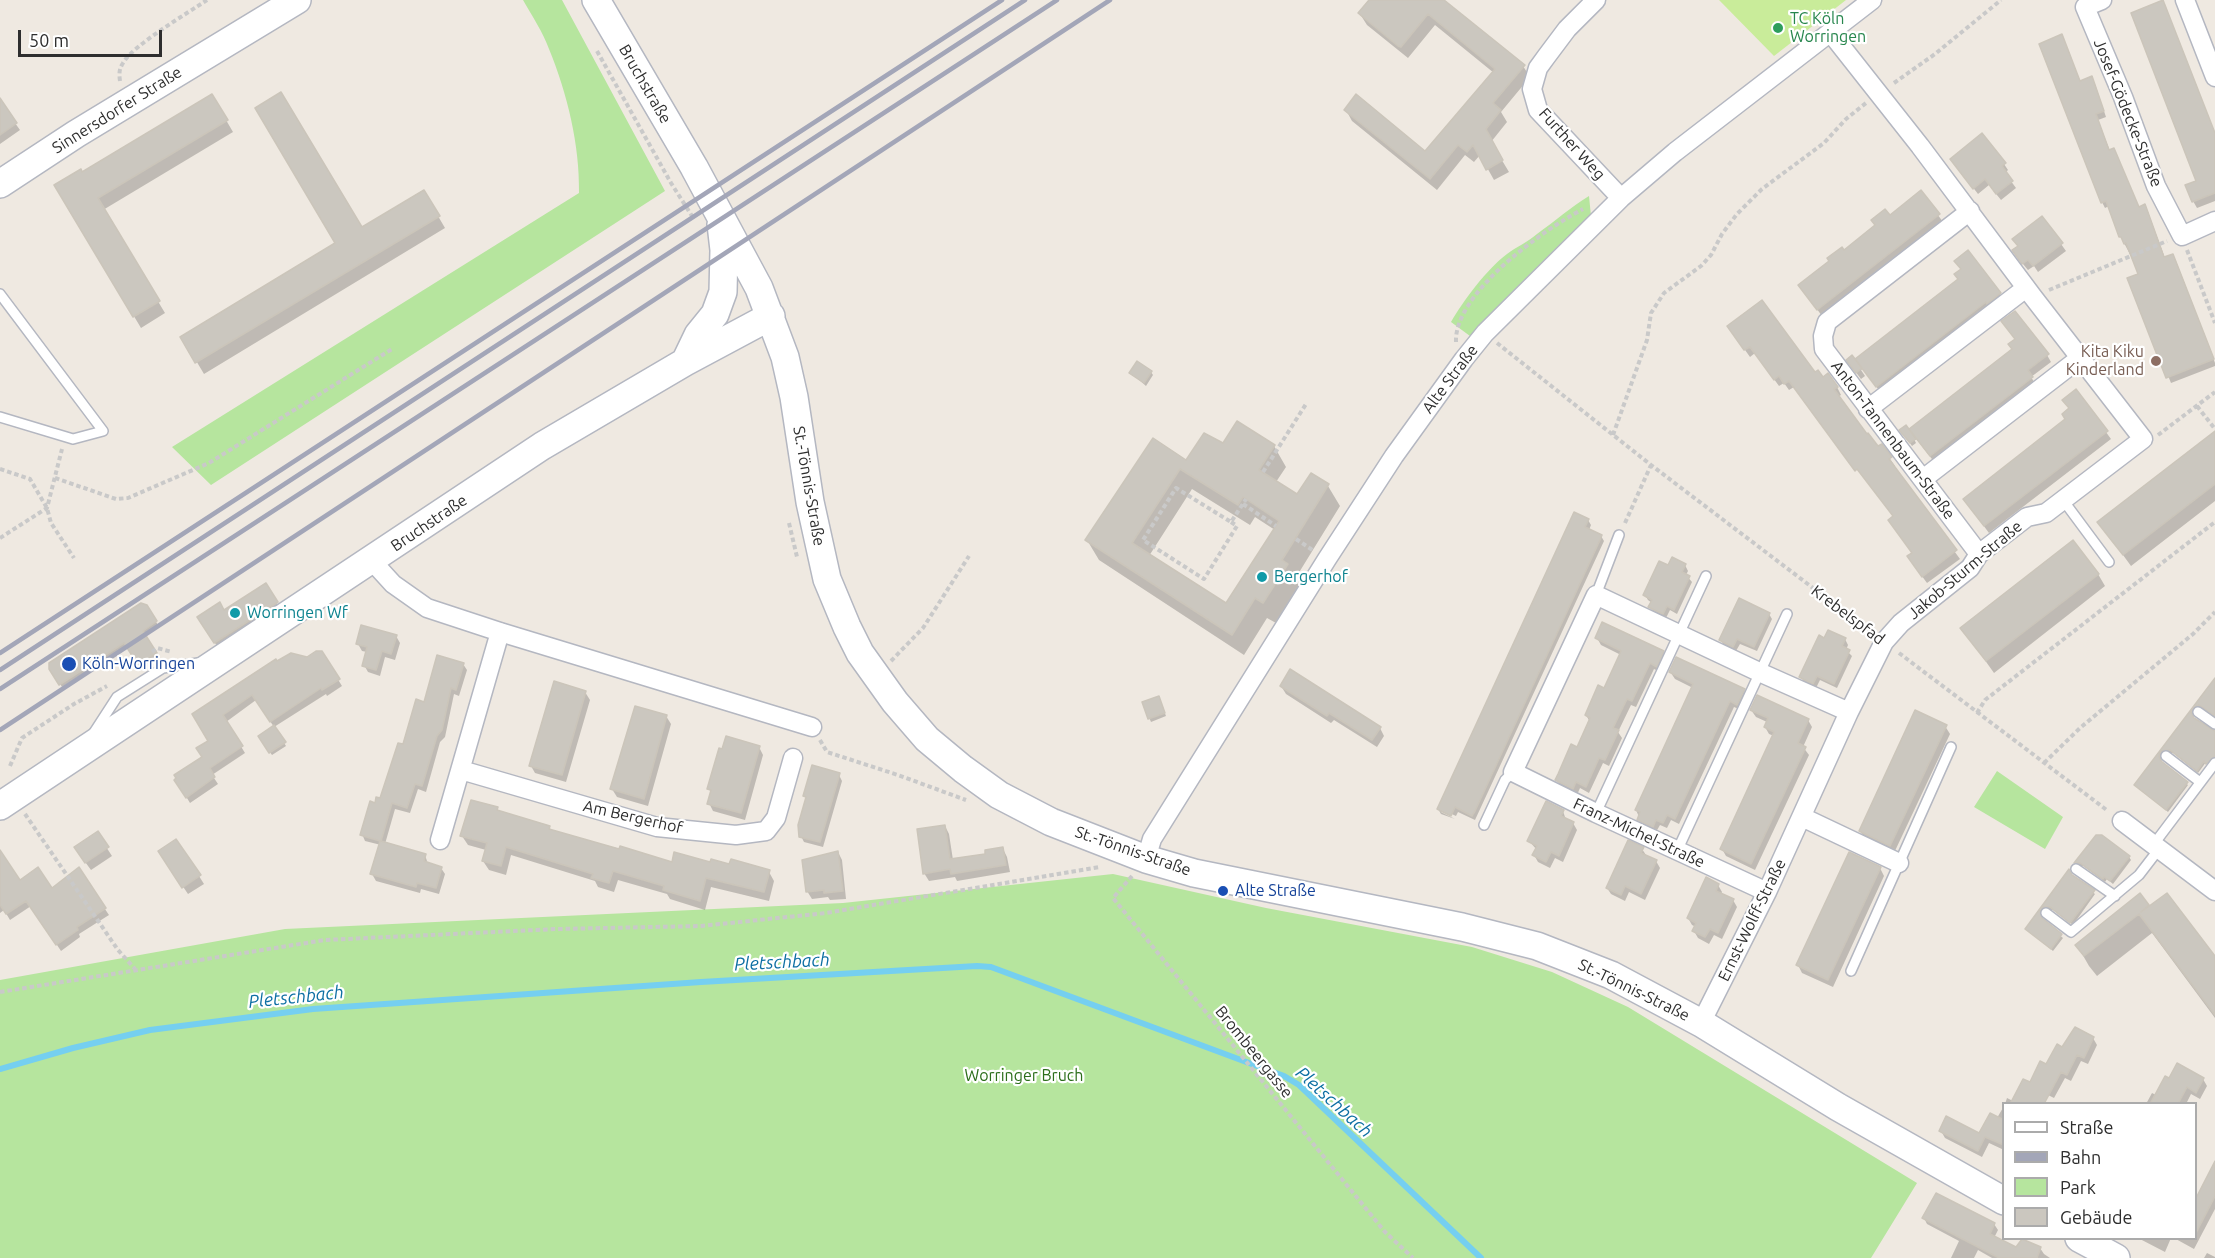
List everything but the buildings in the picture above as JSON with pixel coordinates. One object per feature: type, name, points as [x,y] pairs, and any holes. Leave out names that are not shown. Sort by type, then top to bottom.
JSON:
[{"type":"main road","name":"Sinnersdorfer Straße","points":[[0,184],[297,0]]},
{"type":"main road","name":"Bruchstraße","points":[[596,0],[694,167],[707,217]]},
{"type":"main road","points":[[707,217],[759,288],[771,316]]},
{"type":"main road","points":[[685,362],[698,334],[715,314],[723,292],[724,250],[707,217]]},
{"type":"main road","name":"Bruchstraße","points":[[7,801],[372,561],[542,446],[685,362],[771,316]]},
{"type":"main road","name":"St.-Tönnis-Straße","points":[[771,316],[785,357],[794,397],[810,502],[827,579],[847,627],[875,675],[927,739],[999,795],[1051,822],[1146,859],[1194,873],[1462,927],[1537,946],[1611,975],[1701,1023],[1838,1107],[2002,1200]]},
{"type":"main road","points":[[2081,1240],[2116,1258]]},
{"type":"street","name":"Further Weg","points":[[1596,0],[1566,29],[1538,68],[1532,90],[1538,110],[1617,193]]},
{"type":"street","name":"Alte Straße","points":[[1146,859],[1152,839],[1320,569],[1394,456],[1485,333],[1617,193],[1675,152],[1872,0]]},
{"type":"street","name":"Josef-Gödecke-Straße","points":[[2102,0],[2085,7],[2157,186],[2182,236]]},
{"type":"street","points":[[2185,0],[2215,77]]},
{"type":"street","points":[[1830,32],[2143,438]]},
{"type":"street","name":"Anton-Tannenbaum-Straße","points":[[1970,211],[1827,322],[1823,336],[1824,350],[1979,554]]},
{"type":"street","points":[[2182,236],[2215,221]]},
{"type":"street","points":[[1868,409],[2030,293]]},
{"type":"street","points":[[1923,479],[2080,358]]},
{"type":"street","name":"Jakob-Sturm-Straße","points":[[1884,642],[1901,623],[1970,568],[1979,554],[2027,518],[2046,513],[2143,438]]},
{"type":"street","points":[[372,561],[393,584],[427,608],[812,727]]},
{"type":"street","points":[[1513,772],[1596,595],[1850,712]]},
{"type":"street","points":[[440,840],[500,632]]},
{"type":"street","name":"Ernst-Wolff-Straße","points":[[1701,1023],[1767,892],[1884,642]]},
{"type":"street","name":"Am Bergerhof","points":[[461,770],[657,826],[736,835],[766,831],[776,818],[792,758]]},
{"type":"street","name":"Franz-Michel-Straße","points":[[1513,772],[1767,892]]},
{"type":"street","points":[[1802,817],[1899,863]]},
{"type":"street","points":[[2122,821],[2215,891]]},
{"type":"lane","points":[[0,294],[103,431],[73,439],[0,417]]},
{"type":"lane","points":[[2063,500],[2109,562]]},
{"type":"lane","points":[[1596,595],[1619,535]]},
{"type":"lane","points":[[1596,813],[1706,576]]},
{"type":"lane","points":[[1677,851],[1786,614]]},
{"type":"lane","points":[[2198,712],[2215,724]]},
{"type":"lane","points":[[1851,971],[1951,747]]},
{"type":"lane","points":[[2166,756],[2200,782]]},
{"type":"lane","points":[[2046,913],[2071,932],[2139,875],[2215,763]]},
{"type":"lane","points":[[1484,825],[1504,780],[1513,772]]},
{"type":"lane","points":[[2076,869],[2115,896]]},
{"type":"path","points":[[131,101],[120,80],[119,71],[124,60],[134,49],[207,0]]},
{"type":"path","points":[[1613,435],[1647,340],[1651,313],[1664,293],[1701,266],[1711,255],[1722,234],[1737,214],[1762,189],[1824,143],[1846,119],[1877,94],[1935,54],[2001,0]]},
{"type":"path","points":[[595,47],[671,183],[707,217]]},
{"type":"path","points":[[1464,359],[1458,354],[1455,334],[1466,307],[1479,292],[1517,252],[1565,219],[1617,193]]},
{"type":"path","points":[[2030,293],[2182,236],[2215,323]]},
{"type":"path","name":"Krebelspfad","points":[[1485,333],[1651,465],[2122,821]]},
{"type":"path","points":[[55,478],[116,499],[128,498],[209,463],[392,349]]},
{"type":"path","points":[[2143,438],[2156,437],[2215,392]]},
{"type":"path","points":[[1263,472],[1306,404]]},
{"type":"path","points":[[2197,406],[2215,429]]},
{"type":"path","points":[[0,538],[47,508],[66,437]]},
{"type":"path","points":[[1619,535],[1651,465]]},
{"type":"path","points":[[0,469],[30,479],[47,508],[51,523],[74,558]]},
{"type":"path","points":[[1176,488],[1231,522],[1237,526],[1204,579],[1143,540],[1176,488]]},
{"type":"path","points":[[1231,522],[1244,502],[1276,526]]},
{"type":"path","points":[[789,522],[800,566]]},
{"type":"path","points":[[1977,713],[1985,700],[2215,522]]},
{"type":"path","points":[[875,675],[923,628],[969,556]]},
{"type":"path","points":[[2044,763],[2080,728],[2193,634],[2215,612]]},
{"type":"path","points":[[10,766],[22,738],[108,685]]},
{"type":"path","points":[[812,727],[827,752],[898,775],[986,808],[999,795]]},
{"type":"path","points":[[960,790],[968,796]]},
{"type":"path","points":[[7,801],[118,950],[136,970]]},
{"type":"path","name":"Brombeergasse","points":[[1146,859],[1113,898],[1385,1232],[1413,1258]]},
{"type":"path","points":[[0,992],[325,940],[557,929],[701,926],[826,913],[1111,865]]},
{"type":"green space","points":[[523,0],[562,0],[665,191],[211,485],[172,447],[579,193],[575,138],[567,101],[547,43]]},
{"type":"green space","name":"TC Köln Worringen","points":[[1719,0],[1846,0],[1774,56]]},
{"type":"green space","points":[[1589,196],[1591,216],[1475,335],[1470,336],[1451,322],[1476,286],[1499,260]]},
{"type":"green space","points":[[1997,771],[2063,817],[2045,849],[1974,807]]},
{"type":"green space","name":"Worringer Bruch","points":[[1113,874],[1266,908],[1472,947],[1552,972],[1628,1007],[1917,1183],[1871,1258],[0,1258],[0,980],[285,929],[843,903]]},
{"type":"waterway","name":"Pletschbach","points":[[0,1069],[73,1048],[150,1030],[313,1009],[701,982],[991,967],[1284,1076],[1299,1085],[1481,1258]]},
{"type":"railway","points":[[0,653],[1002,0]]},
{"type":"railway","points":[[0,670],[1025,0]]},
{"type":"railway","points":[[0,689],[1057,0]]},
{"type":"railway","points":[[0,730],[1110,0]]},
{"type":"place","name":"TC Köln Worringen","points":[[1778,28]]},
{"type":"place","name":"Kita Kiku Kinderland","points":[[2156,361]]},
{"type":"place","name":"Bergerhof","points":[[1262,577]]},
{"type":"place","name":"Worringen Wf","points":[[235,613]]},
{"type":"place","name":"Köln-Worringen","points":[[69,664]]},
{"type":"place","name":"Alte Straße","points":[[1223,891]]}]
